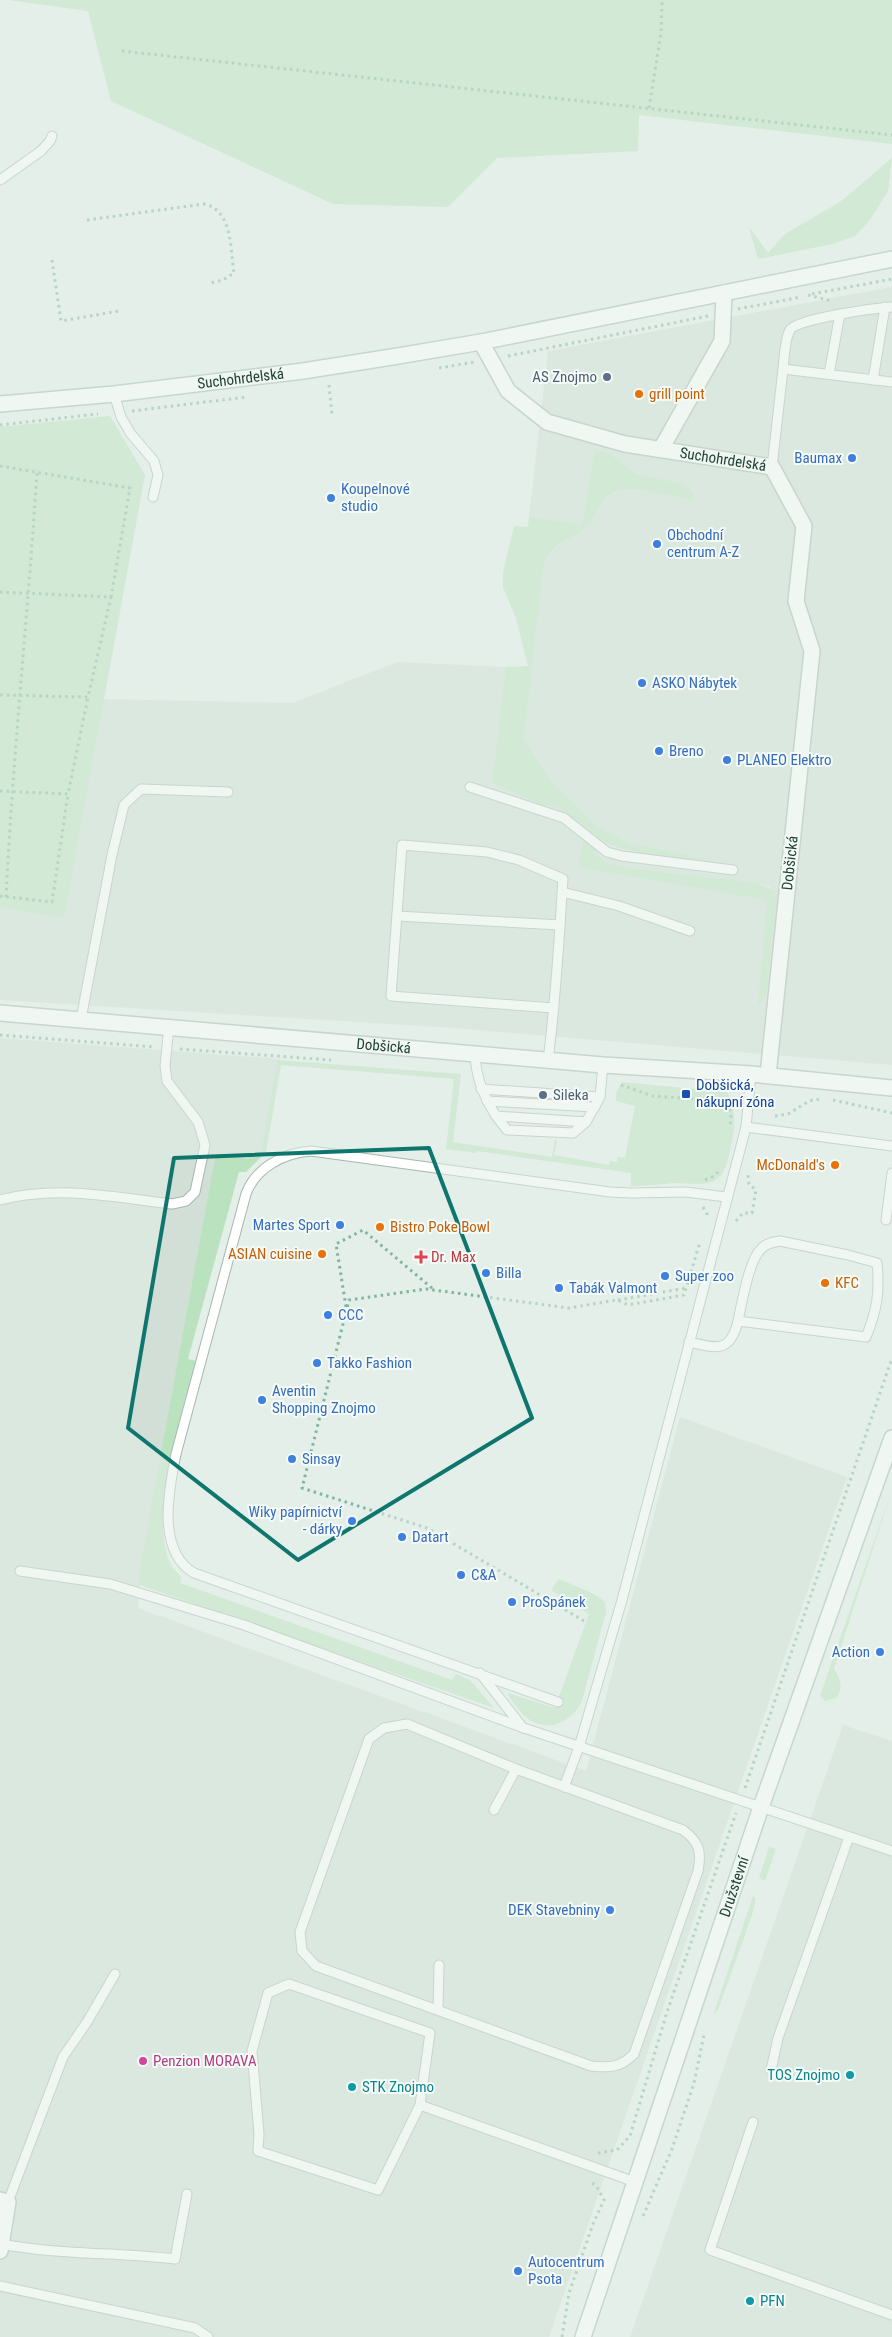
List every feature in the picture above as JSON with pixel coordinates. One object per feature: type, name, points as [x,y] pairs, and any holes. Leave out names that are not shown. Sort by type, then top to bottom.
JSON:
[{"type":"street","name":"Suchohrdelská","points":[[0,404],[114,394],[303,371],[481,342],[892,259]]},
{"type":"street","name":"Suchohrdelská","points":[[661,448],[722,341],[724,293]]},
{"type":"street","name":"Suchohrdelská","points":[[481,342],[508,390],[546,422],[625,444],[661,448],[772,467],[804,526],[796,601],[812,651]]},
{"type":"street","name":"Dobšická","points":[[768,1075],[812,651]]},
{"type":"street","name":"Dobšická","points":[[0,1013],[169,1026],[603,1065],[768,1075],[892,1088]]},
{"type":"street","name":"Družstevní","points":[[583,2337],[761,1807],[892,1438]]},
{"type":"street","points":[[1,2248],[4,2201]]},
{"type":"lane","points":[[0,180],[22,162],[41,151],[50,142],[52,136]]},
{"type":"lane","points":[[772,467],[783,369],[790,330],[795,325],[840,314],[888,307],[873,380]]},
{"type":"lane","points":[[829,374],[840,314]]},
{"type":"lane","points":[[783,369],[892,382]]},
{"type":"lane","points":[[114,394],[121,417],[131,434],[154,461],[158,475],[153,497]]},
{"type":"lane","points":[[470,787],[564,818],[607,852],[622,856],[733,870]]},
{"type":"lane","points":[[81,1019],[112,855],[124,805],[141,789],[228,792]]},
{"type":"lane","points":[[548,1060],[554,1008],[563,879],[519,860],[487,852],[402,845],[391,996],[554,1008]]},
{"type":"lane","points":[[562,892],[618,906],[690,931]]},
{"type":"lane","points":[[397,916],[560,925]]},
{"type":"lane","points":[[0,1200],[22,1194],[61,1191],[172,1204],[186,1201],[195,1192],[205,1145],[198,1122],[167,1081],[165,1066],[169,1026]]},
{"type":"lane","points":[[475,1053],[476,1071],[481,1089],[487,1102],[507,1130],[573,1133],[586,1122],[600,1097],[603,1065]]},
{"type":"lane","points":[[564,1787],[579,1747],[622,1600],[726,1197],[746,1127],[751,1074]]},
{"type":"lane","points":[[481,1089],[600,1097]]},
{"type":"lane","points":[[487,1102],[595,1107]]},
{"type":"lane","points":[[746,1127],[892,1146]]},
{"type":"lane","points":[[558,1702],[194,1573],[183,1566],[173,1550],[168,1515],[168,1493],[174,1462],[250,1184],[255,1177],[278,1160],[290,1154],[311,1151],[610,1192],[686,1192],[726,1197]]},
{"type":"lane","points":[[886,1220],[892,1173]]},
{"type":"lane","points":[[689,1342],[716,1348],[726,1345],[734,1336],[754,1260],[760,1249],[768,1243],[780,1241],[877,1263],[879,1281],[876,1314],[866,1337],[738,1321]]},
{"type":"lane","points":[[20,1571],[110,1584],[244,1625],[524,1728],[892,1851]]},
{"type":"lane","points":[[480,1673],[524,1728]]},
{"type":"lane","points":[[407,1724],[516,1769],[683,1830],[694,1838],[698,1847],[700,1855],[698,1871],[634,2054],[628,2060],[608,2068],[591,2066],[316,1966],[302,1951],[300,1932],[369,1739],[384,1728],[407,1724]]},
{"type":"lane","points":[[494,1810],[516,1769]]},
{"type":"lane","points":[[771,2070],[778,2038],[850,1837]]},
{"type":"lane","points":[[438,2010],[440,1965]]},
{"type":"lane","points":[[4,2201],[63,2057],[87,2022],[115,1974]]},
{"type":"lane","points":[[289,1984],[430,2033],[420,2105],[378,2190],[258,2151],[259,2134],[252,2051],[268,1993],[289,1984]]},
{"type":"lane","points":[[420,2105],[635,2182]]},
{"type":"lane","points":[[753,2122],[710,2250],[892,2315]]},
{"type":"lane","points":[[1,2248],[134,2254],[175,2259],[187,2194]]},
{"type":"lane","points":[[0,2286],[195,2328],[208,2337]]},
{"type":"path","points":[[649,108],[661,32],[662,0]]},
{"type":"path","points":[[122,52],[892,135]]},
{"type":"path","points":[[87,220],[204,204],[211,205],[218,209],[226,220],[234,273],[223,280],[211,283]]},
{"type":"path","points":[[52,260],[61,321],[119,311]]},
{"type":"path","points":[[329,386],[332,415]]},
{"type":"path","points":[[0,466],[130,488],[111,597],[68,794],[52,902],[0,896]]},
{"type":"path","points":[[6,897],[11,791],[30,593],[37,472]]},
{"type":"path","points":[[0,592],[111,597]]},
{"type":"path","points":[[0,695],[20,697],[88,697]]},
{"type":"path","points":[[0,791],[68,794]]},
{"type":"path","points":[[0,1034],[339,1061]]},
{"type":"path","points":[[602,1084],[626,1085],[653,1096],[728,1101],[731,1115],[730,1130]]},
{"type":"path","points":[[762,1129],[766,1119],[788,1114],[809,1101],[820,1099],[828,1099],[892,1113]]},
{"type":"path","points":[[699,1180],[714,1176],[722,1167]]},
{"type":"path","points":[[735,1227],[736,1220],[743,1213],[752,1213],[756,1190],[749,1184],[748,1176],[751,1167]]},
{"type":"path","points":[[696,1203],[707,1214],[705,1226]]},
{"type":"path","points":[[347,1310],[336,1244],[363,1230],[434,1290]]},
{"type":"path","points":[[617,1300],[628,1305],[684,1295],[700,1241]]},
{"type":"path","points":[[584,1621],[427,1528],[302,1488],[349,1300],[426,1289],[569,1308],[686,1288]]},
{"type":"path","points":[[562,2337],[570,2293],[593,2224],[604,2200],[594,2184],[583,2177],[592,2152],[603,2154],[617,2150],[630,2136],[664,2019],[892,1358]]},
{"type":"path","points":[[642,2219],[672,2149],[694,2083],[706,2028]]},
{"type":"highlighted area","points":[[429,1148],[532,1418],[298,1560],[128,1428],[174,1158]]},
{"type":"shaded area","points":[[892,287],[892,1065],[454,1028],[0,1000],[0,907],[64,917],[104,699],[293,703],[397,662],[506,667],[492,783],[542,805],[559,808],[586,828],[577,867],[768,900],[758,1005],[770,887],[757,883],[627,868],[608,863],[594,854],[606,843],[612,847],[630,851],[707,859],[628,843],[597,826],[551,781],[524,739],[544,562],[549,552],[586,527],[602,502],[610,495],[634,489],[694,500],[632,471],[612,455],[594,451],[582,526],[529,517],[548,351]]},
{"type":"shaded area","points":[[0,1038],[281,1059],[277,1060],[261,1152],[248,1159],[217,1153],[137,1584],[140,1585],[138,1608],[586,1771],[680,1417],[847,1477],[549,2337],[0,2337]]},
{"type":"shaded area","points":[[843,1725],[892,1741],[892,2337],[630,2337]]},
{"type":"green space","points":[[9,0],[892,0],[892,144],[639,115],[638,151],[497,158],[448,207],[333,204],[111,101],[88,11]]},
{"type":"green space","points":[[892,158],[888,191],[870,220],[855,236],[832,244],[758,259],[749,227],[768,253],[785,234],[840,202]]},
{"type":"green space","points":[[110,416],[145,475],[64,918],[0,907],[0,427]]},
{"type":"green space","points":[[594,451],[609,453],[637,474],[685,485],[693,493],[694,500],[634,489],[614,493],[604,499],[585,528],[557,546],[547,556],[544,562],[524,739],[551,781],[597,826],[628,843],[707,859],[699,860],[656,855],[606,843],[594,854],[608,863],[627,868],[757,883],[775,891],[777,896],[766,996],[758,1005],[767,900],[577,867],[586,828],[559,808],[542,805],[492,783],[506,667],[528,666],[516,618],[503,587],[503,572],[514,526],[528,527],[529,517],[582,525]]},
{"type":"green space","points":[[277,1060],[461,1074],[453,1142],[552,1157],[555,1140],[557,1140],[554,1155],[609,1165],[610,1161],[617,1162],[617,1157],[625,1158],[635,1106],[616,1101],[616,1093],[622,1082],[727,1092],[730,1099],[734,1112],[734,1131],[727,1162],[719,1177],[709,1182],[698,1184],[674,1183],[631,1186],[631,1173],[477,1151],[476,1153],[446,1149],[454,1079],[281,1065],[266,1152],[246,1172],[239,1172],[188,1359],[196,1361],[175,1440],[164,1506],[164,1536],[169,1560],[181,1576],[180,1583],[452,1680],[456,1674],[471,1681],[494,1708],[137,1584],[214,1164],[217,1153],[248,1159],[255,1151],[261,1152]]},
{"type":"green space","points":[[892,1490],[834,1668],[841,1687],[839,1694],[836,1698],[825,1701],[820,1696]]},
{"type":"green space","points":[[559,1579],[601,1599],[605,1602],[606,1612],[582,1701],[567,1719],[553,1725],[546,1725],[538,1724],[523,1715],[507,1693],[555,1708],[589,1614],[551,1590]]},
{"type":"green space","points":[[769,1847],[776,1849],[765,1881],[759,1878]]},
{"type":"green space","points":[[753,1896],[756,1899],[752,1915],[718,2010],[714,2013]]},
{"type":"place","name":"AS Znojmo","points":[[607,377]]},
{"type":"place","name":"grill point","points":[[639,394]]},
{"type":"place","name":"Baumax","points":[[852,458]]},
{"type":"place","name":"Koupelnové studio","points":[[331,498]]},
{"type":"place","name":"Obchodní centrum A-Z","points":[[657,544]]},
{"type":"place","name":"ASKO Nábytek","points":[[642,683]]},
{"type":"place","name":"Breno","points":[[659,751]]},
{"type":"place","name":"PLANEO Elektro","points":[[727,760]]},
{"type":"place","name":"Dobšická, nákupní zóna","points":[[686,1094]]},
{"type":"place","name":"Sileka","points":[[543,1095]]},
{"type":"place","name":"McDonald's","points":[[835,1165]]},
{"type":"place","name":"Martes Sport","points":[[340,1225]]},
{"type":"place","name":"Bistro Poke Bowl","points":[[380,1227]]},
{"type":"place","name":"ASIAN cuisine","points":[[322,1254]]},
{"type":"place","name":"Dr. Max","points":[[421,1257]]},
{"type":"place","name":"Billa","points":[[486,1273]]},
{"type":"place","name":"Super zoo","points":[[665,1276]]},
{"type":"place","name":"KFC","points":[[825,1283]]},
{"type":"place","name":"Tabák Valmont","points":[[559,1288]]},
{"type":"place","name":"CCC","points":[[328,1315]]},
{"type":"place","name":"Takko Fashion","points":[[317,1363]]},
{"type":"place","name":"Aventin Shopping Znojmo","points":[[262,1400]]},
{"type":"place","name":"Sinsay","points":[[292,1459]]},
{"type":"place","name":"Wiky papírnictví - dárky","points":[[352,1521]]},
{"type":"place","name":"Datart","points":[[402,1537]]},
{"type":"place","name":"C&A","points":[[461,1575]]},
{"type":"place","name":"ProSpánek","points":[[512,1602]]},
{"type":"place","name":"Action","points":[[880,1652]]},
{"type":"place","name":"DEK Stavebniny","points":[[610,1910]]},
{"type":"place","name":"Penzion MORAVA","points":[[143,2061]]},
{"type":"place","name":"TOS Znojmo","points":[[850,2075]]},
{"type":"place","name":"STK Znojmo","points":[[352,2087]]},
{"type":"place","name":"Autocentrum Psota","points":[[518,2271]]},
{"type":"place","name":"PFN","points":[[750,2301]]}]
